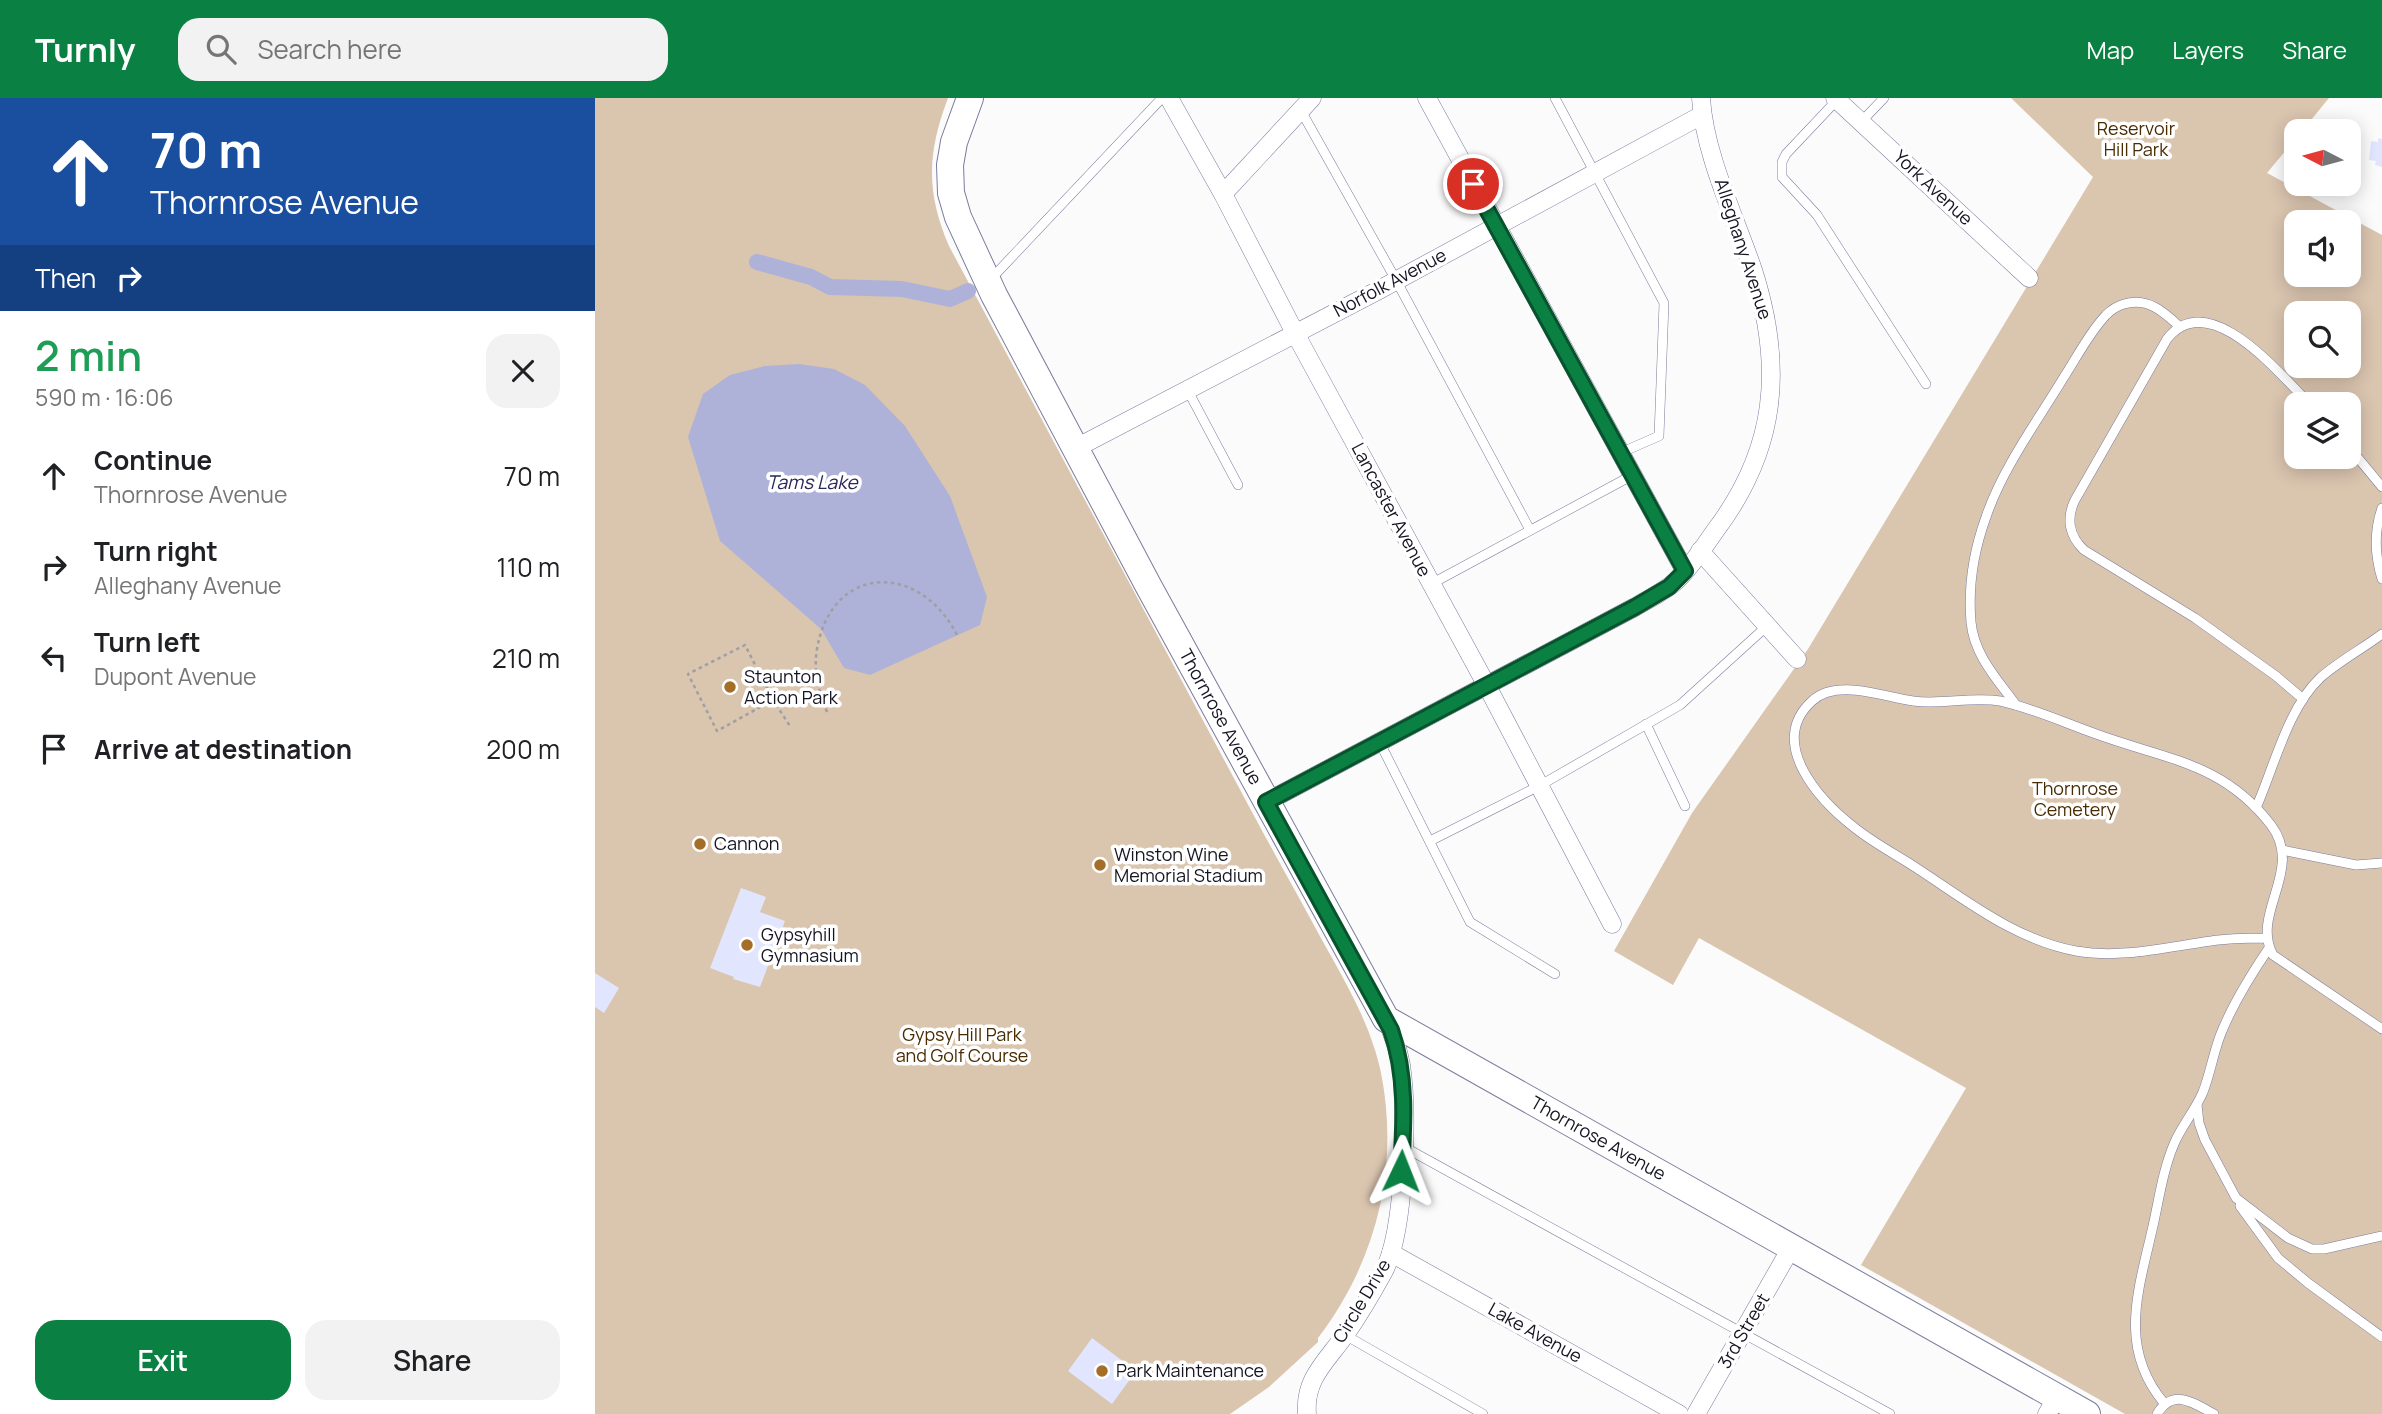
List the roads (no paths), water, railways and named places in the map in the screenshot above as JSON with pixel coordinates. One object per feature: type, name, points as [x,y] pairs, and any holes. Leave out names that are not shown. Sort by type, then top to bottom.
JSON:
[{"type":"street","name":"Thornrose Avenue","points":[[970,98],[954,142],[950,164],[950,185],[958,217],[988,282],[1076,448],[1386,1020],[1791,1248],[2052,1405],[2088,1414]]},
{"type":"street","name":"Lancaster Avenue","points":[[1169,98],[1487,686],[1612,924]]},
{"type":"street","points":[[1427,98],[1685,571]]},
{"type":"street","name":"York Avenue","points":[[1836,99],[2029,278]]},
{"type":"street","points":[[1223,194],[1306,104]]},
{"type":"street","name":"Norfolk Avenue","points":[[1076,448],[1595,173],[1701,106]]},
{"type":"street","name":"Alleghany Avenue","points":[[1266,802],[1669,587],[1685,571],[1730,512],[1752,470],[1765,428],[1772,373],[1768,324],[1717,168],[1701,106]]},
{"type":"street","points":[[1700,551],[1797,659]]},
{"type":"street","name":"Circle Drive","points":[[1307,1412],[1306,1399],[1312,1378],[1345,1335],[1384,1272],[1398,1220],[1403,1146],[1401,1065],[1396,1043],[1386,1020]]},
{"type":"street","name":"3rd Street","points":[[1696,1414],[1791,1248]]},
{"type":"street","name":"Lake Avenue","points":[[1391,1253],[1679,1414]]},
{"type":"lane","points":[[988,282],[1163,98]]},
{"type":"lane","points":[[1555,98],[1664,303],[1659,436],[1619,454]]},
{"type":"lane","points":[[1862,121],[1884,98]]},
{"type":"lane","points":[[1836,99],[1786,154],[1781,162],[1782,177],[1817,215],[1926,384]]},
{"type":"lane","points":[[1306,104],[1396,280],[1530,530]]},
{"type":"lane","points":[[2017,706],[1983,660],[1973,632],[1973,575],[1977,545],[1988,510],[2046,407],[2108,314],[2125,304],[2144,303],[2160,309],[2180,327]]},
{"type":"lane","points":[[2297,392],[2233,332],[2210,324],[2180,327],[2167,339],[2075,500],[2070,518],[2072,532],[2084,550],[2195,618],[2276,676],[2303,699]]},
{"type":"lane","points":[[1187,389],[1238,485]]},
{"type":"lane","points":[[2361,462],[2382,487]]},
{"type":"lane","points":[[1431,584],[1631,476]]},
{"type":"lane","points":[[2382,508],[2377,532],[2377,555],[2382,579]]},
{"type":"lane","points":[[1430,841],[1539,786],[1680,705],[1767,626]]},
{"type":"lane","points":[[2256,808],[2293,715],[2303,699],[2323,676],[2382,634]]},
{"type":"lane","points":[[2266,938],[2211,941],[2164,950],[2111,954],[2076,951],[2032,938],[1954,894],[1854,828],[1806,776],[1796,753],[1795,734],[1803,713],[1819,695],[1836,689],[1920,702],[1988,700],[2017,706],[2120,743],[2198,766],[2235,788],[2256,808],[2273,828],[2282,850],[2282,868],[2266,938],[2273,955],[2382,1029]]},
{"type":"lane","points":[[1646,724],[1685,806]]},
{"type":"lane","points":[[1380,743],[1470,922],[1555,974]]},
{"type":"lane","points":[[2282,850],[2356,865],[2382,863]]},
{"type":"lane","points":[[2164,1403],[2151,1386],[2139,1358],[2135,1315],[2169,1157],[2197,1105],[2228,1017],[2269,948]]},
{"type":"lane","points":[[2197,1105],[2205,1140],[2259,1235],[2278,1258],[2308,1283],[2382,1336]]},
{"type":"lane","points":[[1403,1146],[1890,1414]]},
{"type":"lane","points":[[2236,1198],[2288,1238],[2312,1249],[2336,1248],[2382,1236]]},
{"type":"lane","points":[[1345,1335],[1483,1414]]},
{"type":"lane","points":[[2157,1414],[2164,1403],[2177,1399],[2214,1414]]},
{"type":"water","name":"Tams Lake","points":[[799,364],[834,369],[865,385],[905,426],[950,496],[987,597],[980,625],[870,675],[844,668],[821,629],[720,541],[688,437],[703,394],[730,375],[765,366]]},
{"type":"waterway","points":[[757,262],[811,277],[830,287],[902,289],[950,299],[968,291]]},
{"type":"place","name":"Staunton Action Park","points":[[730,687]]},
{"type":"place","name":"Cannon","points":[[700,844]]},
{"type":"place","name":"Winston Wine Memorial Stadium","points":[[1100,865]]},
{"type":"place","name":"Gypsyhill Gymnasium","points":[[747,945]]},
{"type":"place","name":"Park Maintenance","points":[[1102,1371]]},
{"type":"park label","name":"Reservoir Hill Park","points":[[2136,139]]},
{"type":"park label","name":"Thornrose Cemetery","points":[[2075,799]]},
{"type":"park label","name":"Gypsy Hill Park and Golf Course","points":[[962,1045]]}]
